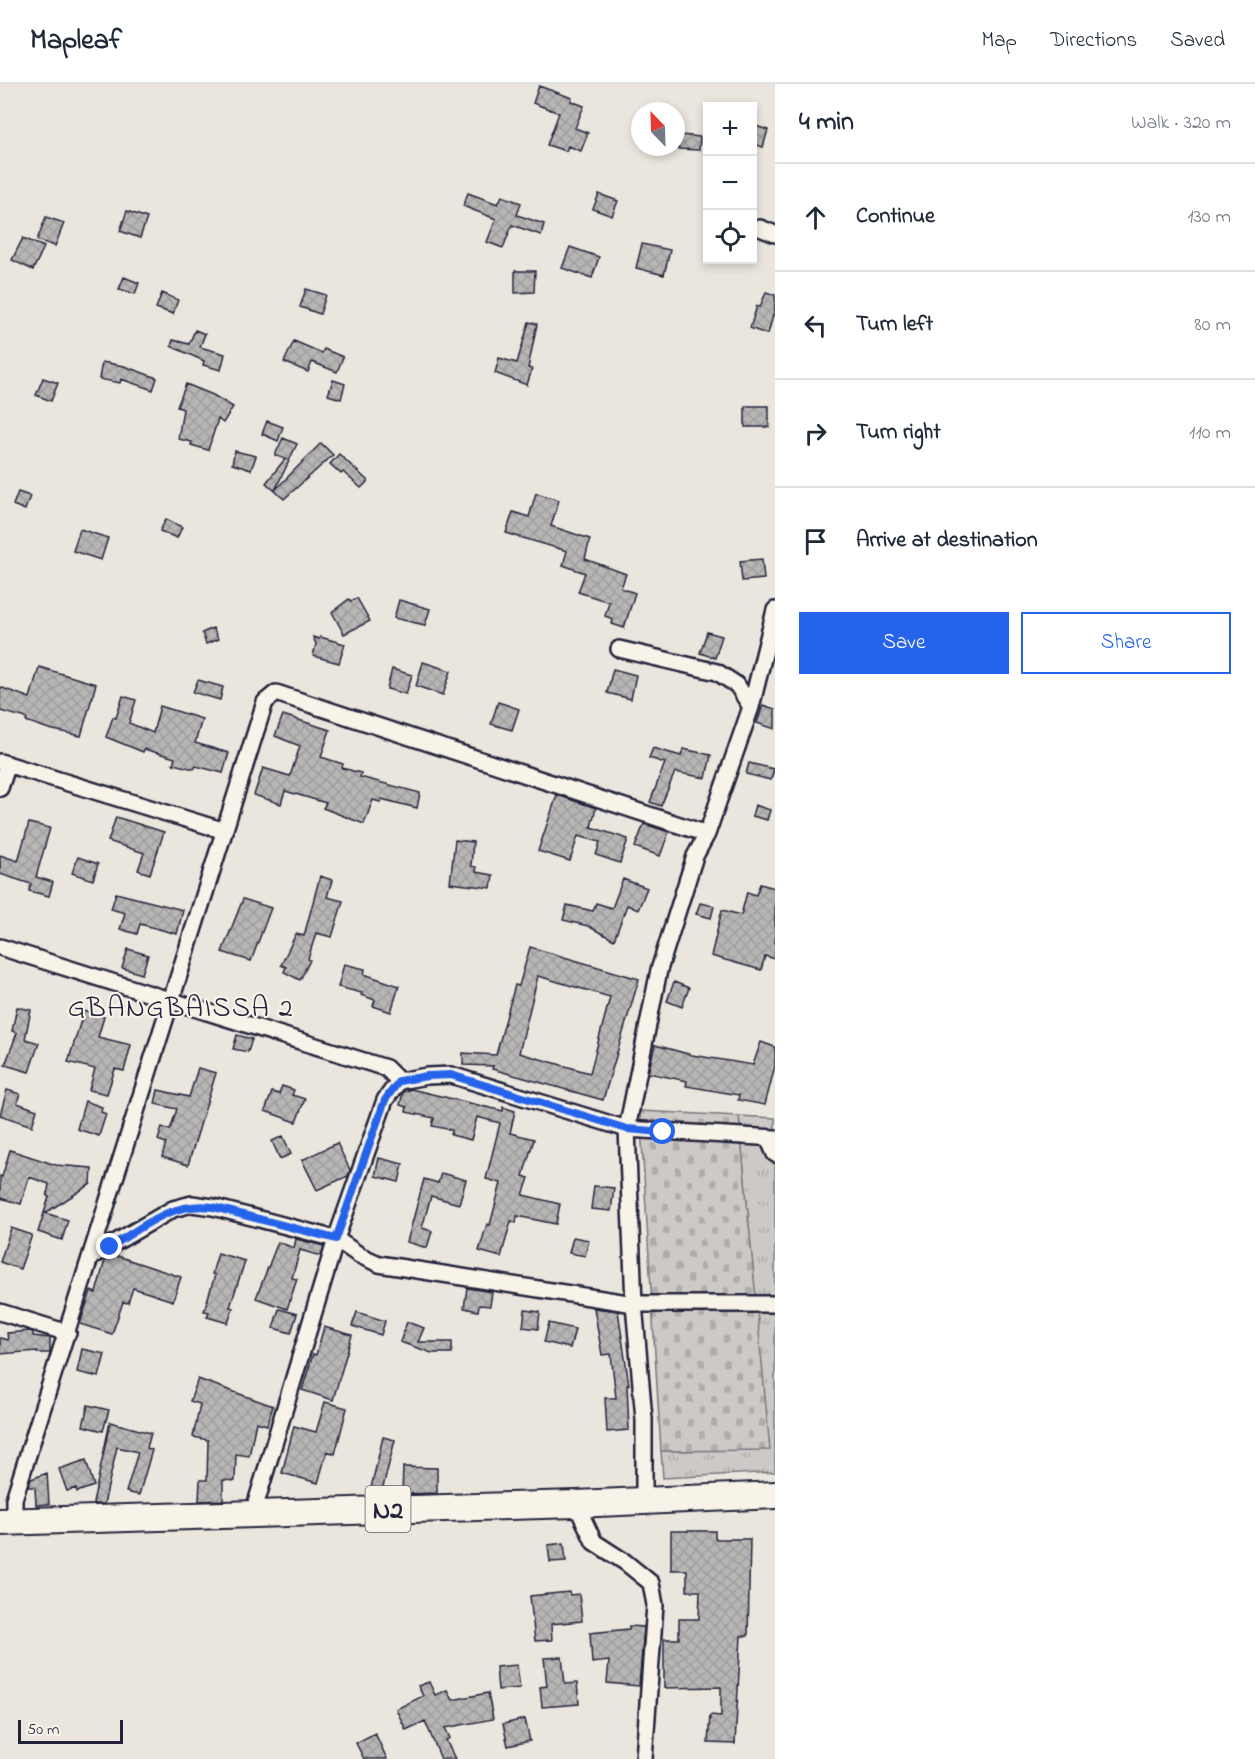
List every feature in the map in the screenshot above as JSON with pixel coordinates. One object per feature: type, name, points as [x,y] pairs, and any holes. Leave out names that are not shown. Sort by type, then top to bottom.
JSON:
[{"type":"highway","name":"N2","points":[[7,1522],[253,1512],[576,1504],[775,1495]]},
{"type":"street","points":[[760,228],[775,234]]},
{"type":"street","points":[[644,1500],[644,1419],[634,1304],[627,1129],[658,970],[695,856],[706,834],[751,707],[775,610]]},
{"type":"street","points":[[619,649],[717,672],[736,685],[751,707]]},
{"type":"street","points":[[7,1522],[265,702],[276,693],[706,834]]},
{"type":"street","points":[[0,788],[4,763],[225,831]]},
{"type":"street","points":[[0,947],[386,1068],[399,1081]]},
{"type":"street","points":[[253,1512],[336,1239],[385,1100],[399,1081],[451,1075],[627,1129],[771,1138],[775,1154]]},
{"type":"street","points":[[92,1256],[173,1209],[192,1204],[213,1207],[336,1239],[359,1255],[379,1264],[634,1304],[775,1304]]},
{"type":"street","points":[[0,1312],[68,1333]]},
{"type":"street","points":[[576,1504],[594,1542],[625,1562],[651,1583],[656,1605],[644,1759]]},
{"type":"green space","points":[[640,1111],[739,1116],[770,1450],[661,1451]]},
{"type":"green space","points":[[739,1116],[775,1118],[775,1472],[663,1478],[661,1451],[769,1449]]},
{"type":"building","points":[[539,86],[572,98],[571,101],[584,106],[575,128],[588,133],[581,151],[568,146],[566,151],[547,145],[559,113],[533,103]]},
{"type":"building","points":[[757,126],[768,130],[763,147],[757,145]]},
{"type":"building","points":[[685,136],[700,137],[699,150],[685,149]]},
{"type":"building","points":[[468,193],[498,204],[502,196],[521,203],[517,215],[544,224],[541,235],[512,225],[503,248],[487,242],[496,219],[463,206]]},
{"type":"building","points":[[599,194],[618,201],[612,216],[593,209]]},
{"type":"building","points":[[127,211],[147,218],[140,238],[120,231]]},
{"type":"building","points":[[46,217],[64,223],[55,246],[37,240]]},
{"type":"building","points":[[23,238],[44,247],[33,270],[12,260]]},
{"type":"building","points":[[642,244],[670,250],[664,275],[636,268]]},
{"type":"building","points":[[570,247],[599,257],[592,278],[562,268]]},
{"type":"building","points":[[515,271],[535,271],[534,292],[515,293]]},
{"type":"building","points":[[124,277],[139,283],[135,294],[119,289]]},
{"type":"building","points":[[306,289],[326,295],[320,314],[300,307]]},
{"type":"building","points":[[766,292],[775,295],[775,308],[768,334],[750,328],[757,306],[760,307]]},
{"type":"building","points":[[162,293],[178,300],[173,314],[156,308]]},
{"type":"building","points":[[529,322],[537,324],[528,368],[532,369],[527,385],[495,373],[499,358],[517,363]]},
{"type":"building","points":[[195,330],[205,334],[200,347],[225,354],[221,370],[203,365],[204,361],[171,346],[173,340],[189,344]]},
{"type":"building","points":[[294,341],[322,353],[324,349],[343,357],[337,372],[312,362],[308,372],[284,362]]},
{"type":"building","points":[[102,362],[124,366],[157,378],[153,390],[121,379],[120,383],[99,379]]},
{"type":"building","points":[[43,378],[58,383],[51,401],[36,395]]},
{"type":"building","points":[[333,380],[345,384],[341,399],[328,395]]},
{"type":"building","points":[[186,384],[213,395],[233,407],[223,423],[218,419],[208,450],[191,445],[192,442],[178,439],[183,409],[177,407]]},
{"type":"building","points":[[745,406],[769,406],[769,427],[745,427]]},
{"type":"building","points":[[267,421],[283,427],[278,441],[262,434]]},
{"type":"building","points":[[283,438],[297,444],[275,490],[321,443],[333,455],[284,499],[266,483],[285,459],[275,455]]},
{"type":"building","points":[[235,451],[256,456],[251,470],[232,464]]},
{"type":"building","points":[[339,454],[368,481],[361,488],[330,464]]},
{"type":"building","points":[[18,492],[30,496],[25,510],[13,505]]},
{"type":"building","points":[[536,493],[559,500],[551,526],[590,539],[585,559],[626,574],[621,588],[635,593],[624,628],[612,624],[613,619],[605,616],[609,602],[578,592],[585,573],[563,565],[567,551],[506,533],[513,512],[529,517]]},
{"type":"building","points":[[166,519],[182,527],[177,538],[160,531]]},
{"type":"building","points":[[80,529],[108,538],[101,560],[73,551]]},
{"type":"building","points":[[762,559],[764,579],[742,581],[740,561]]},
{"type":"building","points":[[357,598],[370,621],[344,634],[332,612],[349,599],[351,601]]},
{"type":"building","points":[[399,600],[430,609],[425,625],[394,618]]},
{"type":"building","points":[[213,628],[218,639],[206,644],[202,633]]},
{"type":"building","points":[[707,632],[722,636],[715,658],[700,653]]},
{"type":"building","points":[[313,637],[345,644],[339,663],[313,656],[316,644]]},
{"type":"building","points":[[423,662],[451,671],[443,695],[416,686]]},
{"type":"building","points":[[39,667],[96,684],[81,736],[49,729],[26,721],[27,718],[0,711],[0,687],[30,698]]},
{"type":"building","points":[[392,669],[412,675],[406,694],[387,689]]},
{"type":"building","points":[[613,669],[636,675],[631,699],[607,693]]},
{"type":"building","points":[[198,680],[223,687],[220,700],[193,692]]},
{"type":"building","points":[[123,696],[136,700],[129,723],[153,733],[160,706],[202,719],[195,743],[229,753],[223,773],[196,766],[194,769],[173,764],[175,758],[144,749],[143,752],[106,737],[113,717],[116,718]]},
{"type":"building","points":[[498,702],[519,709],[512,730],[491,724]]},
{"type":"building","points":[[763,705],[775,709],[775,729],[757,723]]},
{"type":"building","points":[[283,715],[330,730],[321,757],[343,764],[342,768],[361,773],[360,777],[420,793],[417,808],[381,799],[380,802],[373,800],[364,824],[323,808],[326,803],[285,791],[281,804],[254,795],[263,768],[290,776],[300,746],[275,736]]},
{"type":"building","points":[[653,748],[681,756],[683,749],[711,755],[706,778],[675,772],[661,806],[650,802],[665,763],[649,758]]},
{"type":"building","points":[[749,763],[774,769],[771,780],[746,774]]},
{"type":"building","points":[[557,795],[596,808],[591,827],[628,839],[620,863],[596,855],[600,842],[578,836],[570,861],[538,851]]},
{"type":"building","points":[[755,805],[770,810],[767,820],[752,816]]},
{"type":"building","points":[[116,817],[164,832],[150,874],[138,870],[144,853],[108,841]]},
{"type":"building","points":[[29,823],[50,828],[36,877],[53,882],[49,896],[29,891],[31,884],[0,874],[0,855],[18,861]]},
{"type":"building","points":[[644,824],[669,832],[660,856],[635,847]]},
{"type":"building","points":[[455,840],[473,842],[471,866],[476,867],[476,872],[493,875],[491,888],[450,883]]},
{"type":"building","points":[[78,857],[98,864],[93,880],[72,873]]},
{"type":"building","points":[[320,876],[332,880],[327,897],[343,901],[332,937],[316,933],[308,959],[310,960],[300,980],[284,972],[286,967],[281,965],[296,934],[304,936]]},
{"type":"building","points":[[623,879],[647,888],[638,910],[627,905],[614,940],[588,926],[563,920],[567,905],[593,911],[596,903],[612,908]]},
{"type":"building","points":[[760,884],[775,888],[775,959],[765,956],[761,970],[711,956],[722,910],[741,915],[747,892],[756,895]]},
{"type":"building","points":[[116,893],[183,910],[177,934],[140,924],[137,934],[120,929],[125,913],[111,909]]},
{"type":"building","points":[[243,899],[271,908],[251,961],[222,952]]},
{"type":"building","points":[[700,903],[714,906],[711,918],[696,914]]},
{"type":"building","points":[[530,947],[639,979],[603,1100],[492,1069],[493,1066],[463,1065],[463,1053],[496,1055],[515,985],[519,986]],"holes":[[[538,976],[610,997],[590,1073],[519,1053]]]},
{"type":"building","points":[[128,949],[148,955],[142,974],[122,968]]},
{"type":"building","points":[[344,964],[365,969],[364,974],[399,986],[391,1012],[373,1006],[375,1000],[361,995],[362,993],[338,987]]},
{"type":"building","points":[[674,982],[689,988],[682,1007],[667,1001]]},
{"type":"building","points":[[17,1007],[31,1010],[25,1039],[39,1043],[29,1072],[5,1065],[17,1033],[12,1031]]},
{"type":"building","points":[[84,1011],[104,1017],[98,1037],[131,1045],[124,1071],[115,1069],[107,1094],[89,1090],[95,1069],[68,1062]]},
{"type":"building","points":[[237,1035],[252,1039],[248,1052],[233,1049]]},
{"type":"building","points":[[761,1042],[775,1047],[775,1066],[765,1105],[738,1100],[739,1095],[686,1086],[687,1081],[648,1073],[655,1045],[692,1055],[753,1065]]},
{"type":"building","points":[[198,1068],[216,1073],[188,1165],[162,1157],[166,1143],[158,1140],[162,1127],[170,1130],[177,1109],[155,1104],[158,1090],[189,1097]]},
{"type":"building","points":[[282,1086],[294,1090],[292,1095],[305,1099],[296,1122],[265,1111],[272,1092],[279,1094]]},
{"type":"building","points":[[411,1089],[503,1111],[503,1107],[515,1111],[510,1133],[534,1139],[523,1176],[529,1178],[523,1195],[560,1204],[556,1224],[517,1216],[516,1223],[511,1221],[501,1257],[479,1251],[487,1224],[490,1225],[501,1183],[486,1179],[500,1123],[477,1117],[471,1140],[451,1135],[452,1130],[432,1126],[434,1118],[406,1112],[407,1107],[400,1105],[403,1092]]},
{"type":"building","points":[[7,1090],[20,1094],[17,1103],[37,1110],[32,1126],[0,1115]]},
{"type":"building","points":[[85,1101],[102,1107],[101,1112],[106,1114],[99,1136],[77,1129]]},
{"type":"building","points":[[283,1136],[291,1154],[280,1159],[272,1141]]},
{"type":"building","points":[[337,1143],[350,1170],[348,1176],[317,1190],[302,1160]]},
{"type":"building","points":[[10,1150],[56,1165],[92,1168],[91,1184],[45,1213],[68,1220],[62,1240],[38,1232],[49,1197],[47,1196],[49,1184],[29,1177],[21,1204],[0,1198],[0,1176],[2,1177]]},
{"type":"building","points":[[379,1158],[403,1164],[399,1182],[375,1176]]},
{"type":"building","points":[[441,1173],[466,1180],[459,1204],[431,1196],[422,1228],[432,1231],[427,1248],[407,1242],[424,1179],[438,1183]]},
{"type":"building","points":[[594,1186],[614,1188],[611,1211],[591,1209]]},
{"type":"building","points":[[11,1228],[32,1235],[20,1269],[0,1262]]},
{"type":"building","points":[[573,1237],[589,1240],[585,1256],[569,1253]]},
{"type":"building","points":[[296,1239],[324,1246],[321,1256],[300,1250],[292,1278],[297,1279],[287,1309],[256,1298],[278,1242],[294,1248]]},
{"type":"building","points":[[218,1253],[245,1261],[230,1307],[233,1308],[228,1323],[207,1317],[209,1312],[204,1311],[215,1275],[212,1274]]},
{"type":"building","points":[[114,1255],[181,1277],[173,1301],[133,1288],[128,1303],[123,1302],[112,1334],[80,1324],[91,1291],[96,1293],[105,1260]]},
{"type":"building","points":[[467,1288],[492,1292],[490,1306],[479,1305],[478,1311],[464,1308]]},
{"type":"building","points":[[594,1308],[618,1311],[629,1385],[627,1385],[629,1430],[607,1432],[605,1398],[616,1398],[611,1354],[602,1355]]},
{"type":"building","points":[[279,1309],[297,1314],[291,1333],[273,1328]]},
{"type":"building","points":[[525,1310],[540,1312],[538,1329],[523,1327]]},
{"type":"building","points":[[357,1312],[385,1321],[381,1335],[352,1326]]},
{"type":"building","points":[[407,1322],[424,1328],[418,1342],[452,1342],[452,1353],[432,1353],[400,1342]]},
{"type":"building","points":[[549,1323],[575,1329],[570,1348],[544,1342]]},
{"type":"building","points":[[324,1327],[352,1335],[333,1400],[302,1390]]},
{"type":"building","points":[[33,1332],[33,1336],[50,1338],[50,1353],[37,1353],[37,1351],[0,1354],[0,1338],[8,1340],[7,1333]]},
{"type":"building","points":[[82,1349],[105,1354],[99,1377],[77,1372]]},
{"type":"building","points":[[198,1379],[273,1406],[267,1425],[256,1422],[249,1456],[236,1454],[235,1481],[223,1480],[223,1500],[199,1501],[200,1480],[207,1480],[208,1440],[193,1437],[200,1404],[190,1401]]},
{"type":"building","points":[[325,1402],[347,1408],[335,1454],[327,1451],[318,1483],[282,1473],[294,1426],[316,1432]]},
{"type":"building","points":[[88,1405],[109,1410],[103,1431],[83,1426]]},
{"type":"building","points":[[110,1422],[151,1433],[147,1448],[152,1450],[139,1495],[126,1492],[138,1452],[117,1447],[104,1504],[95,1504],[93,1503]]},
{"type":"building","points":[[383,1437],[395,1440],[382,1491],[371,1488]]},
{"type":"building","points":[[86,1460],[94,1486],[77,1492],[76,1488],[67,1491],[59,1469]]},
{"type":"building","points":[[403,1467],[437,1468],[437,1493],[402,1494]]},
{"type":"building","points":[[47,1473],[49,1504],[36,1505],[35,1487],[28,1487],[31,1479]]},
{"type":"building","points":[[671,1531],[715,1531],[715,1539],[750,1539],[748,1636],[741,1636],[735,1744],[708,1743],[710,1715],[721,1716],[721,1687],[664,1688],[664,1639],[679,1639],[679,1619],[699,1619],[700,1591],[687,1591],[687,1570],[671,1570]]},
{"type":"building","points":[[564,1543],[566,1561],[550,1562],[548,1545]]},
{"type":"building","points":[[569,1592],[570,1595],[579,1594],[582,1621],[551,1624],[552,1640],[535,1641],[530,1596]]},
{"type":"building","points":[[629,1626],[644,1627],[639,1686],[607,1683],[609,1661],[592,1663],[590,1633],[629,1629]]},
{"type":"building","points":[[562,1657],[565,1684],[577,1683],[579,1704],[542,1707],[540,1687],[547,1686],[544,1658]]},
{"type":"building","points":[[517,1665],[520,1688],[498,1690],[496,1667]]},
{"type":"building","points":[[429,1682],[435,1695],[447,1690],[452,1700],[488,1693],[493,1719],[445,1728],[450,1738],[446,1740],[455,1759],[441,1759],[425,1721],[406,1730],[396,1709],[423,1696],[418,1686]]},
{"type":"building","points":[[525,1719],[530,1741],[508,1746],[503,1724]]},
{"type":"building","points":[[375,1733],[387,1759],[364,1759],[356,1743]]},
{"type":"district","name":"GBANGBAISSA 2","points":[[181,1006]]},
{"type":"route","points":[[110,1247],[173,1209],[192,1204],[213,1207],[336,1239],[385,1100],[399,1081],[451,1075],[627,1129],[663,1132]]}]
